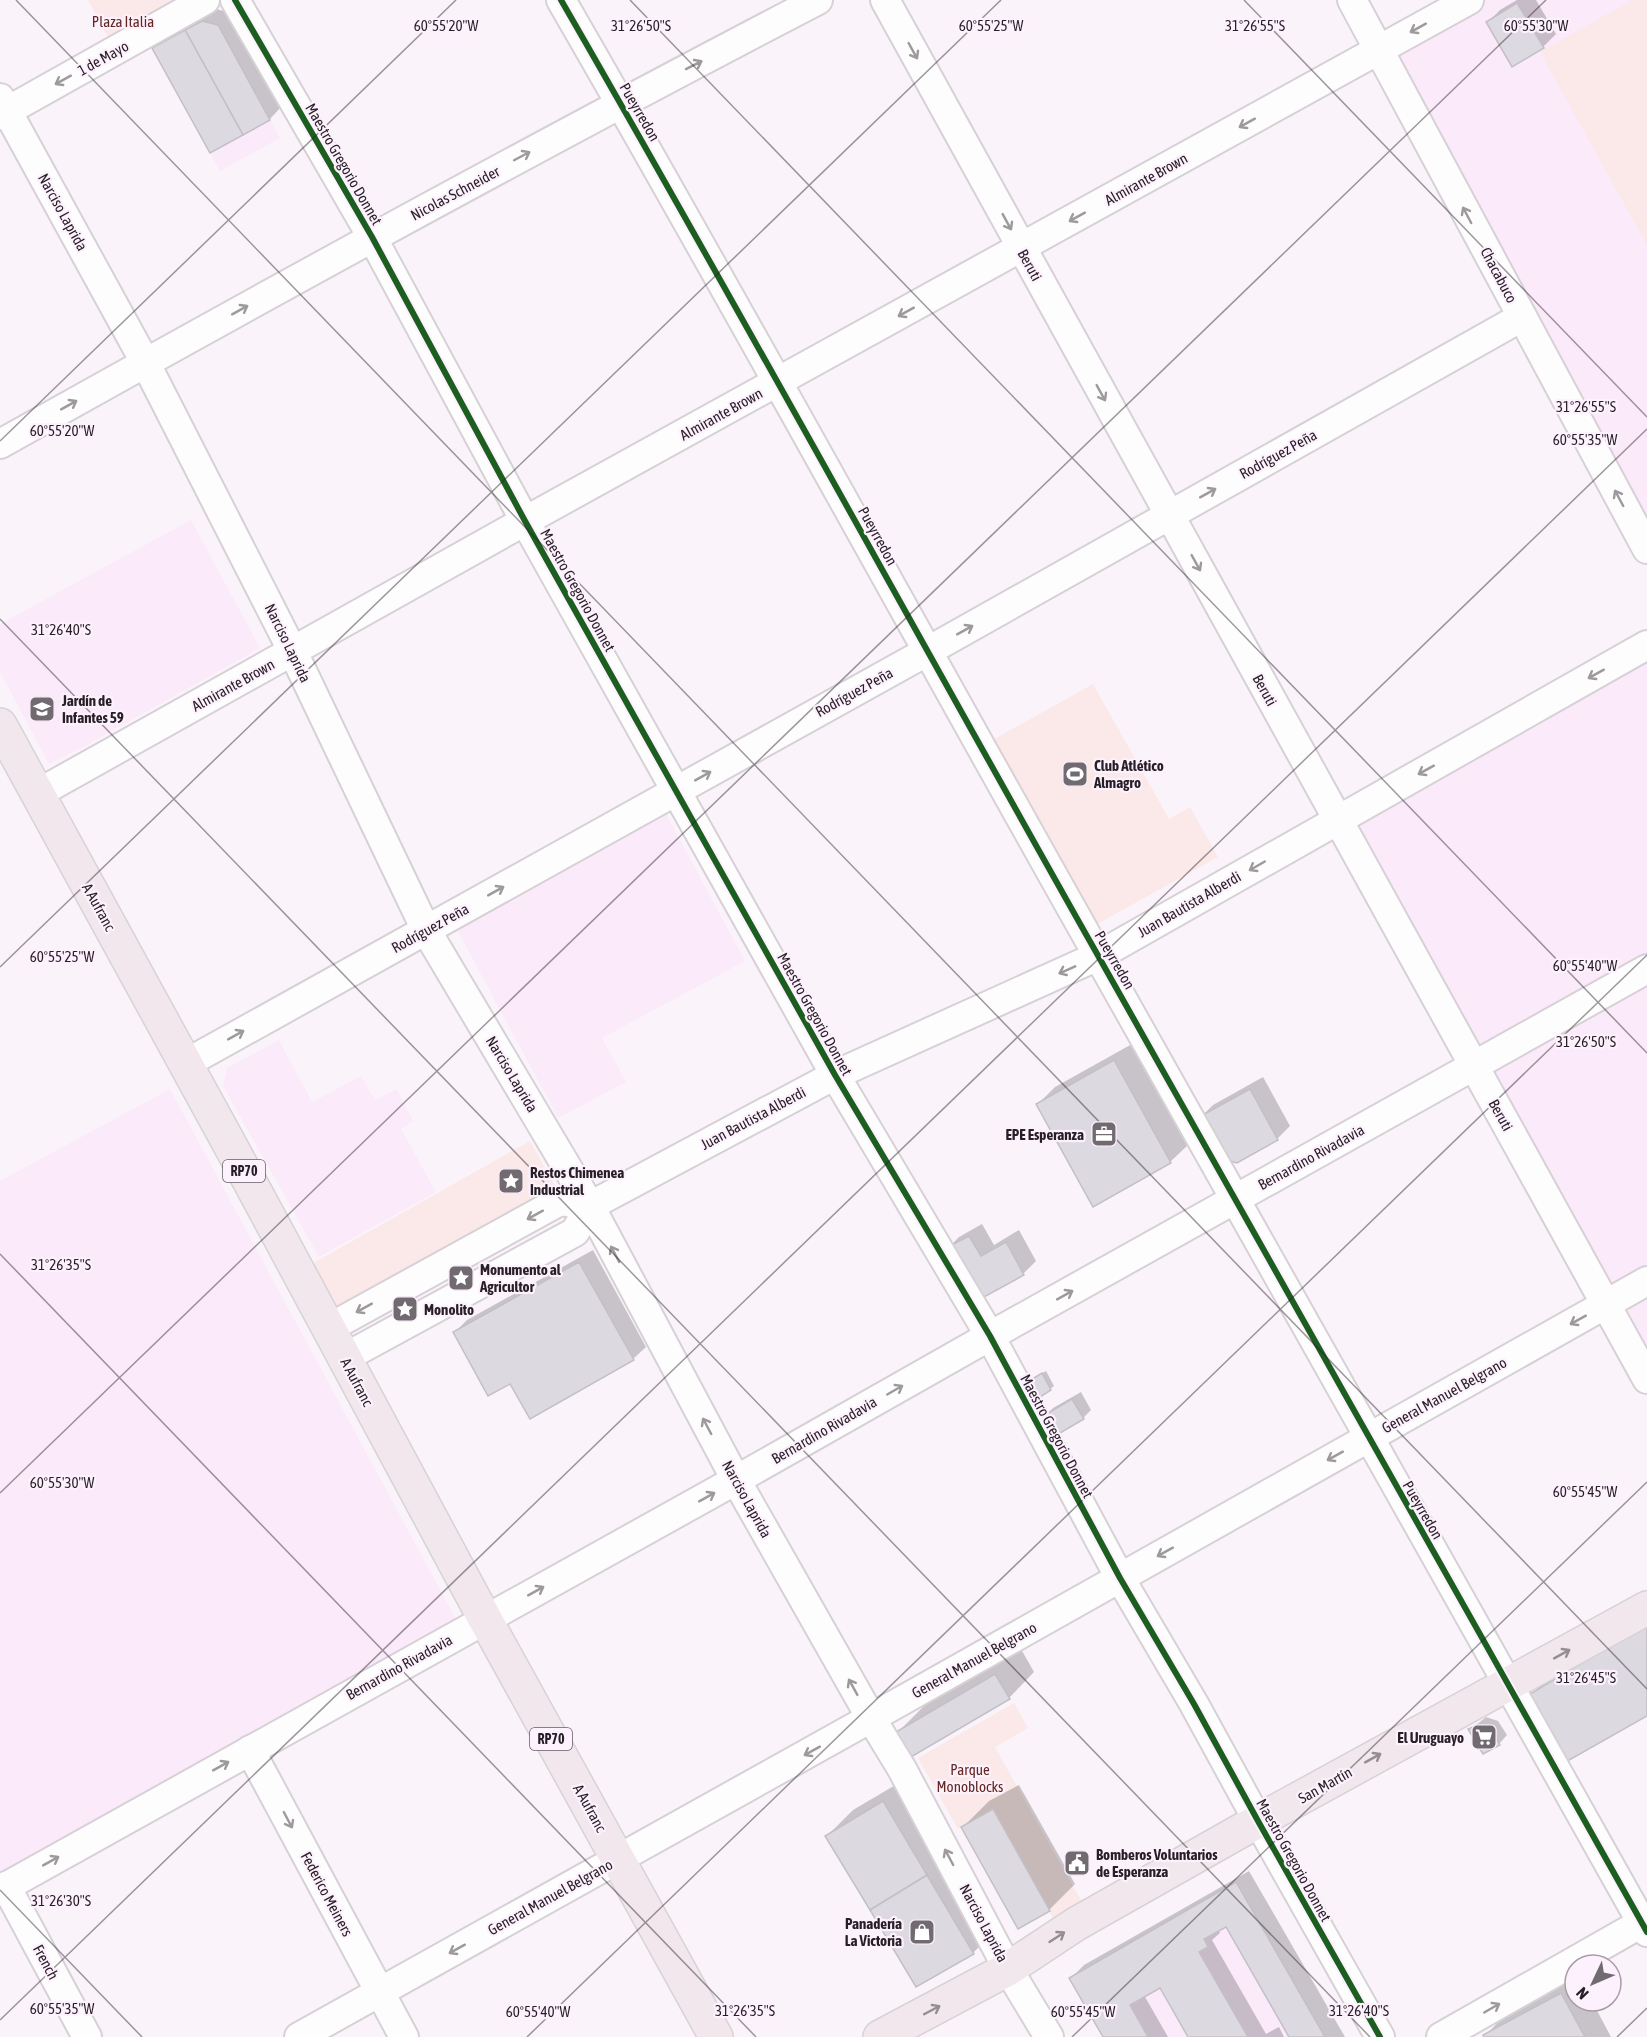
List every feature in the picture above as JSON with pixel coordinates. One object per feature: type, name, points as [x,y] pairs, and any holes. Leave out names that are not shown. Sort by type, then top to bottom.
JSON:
[{"type":"main road","name":"A Aufranc","points":[[0,725],[485,1619],[717,2037]]},
{"type":"main road","name":"San Martín","points":[[880,2037],[1008,1969],[1076,1924],[1258,1821],[1647,1608]]},
{"type":"street","name":"1 de Mayo","points":[[2,108],[205,0]]},
{"type":"street","name":"Maestro Gregorio Donnet","points":[[235,0],[372,237],[525,521],[835,1074],[990,1336],[1120,1578],[1194,1704],[1380,2037]]},
{"type":"street","name":"Pueyrredon","points":[[561,0],[621,103],[1368,1438],[1645,1925]]},
{"type":"street","name":"Nicolas Schneider","points":[[0,444],[372,237],[818,0]]},
{"type":"street","name":"Beruti","points":[[885,0],[1647,1379]]},
{"type":"street","name":"Chacabuco","points":[[1352,0],[1647,549]]},
{"type":"street","name":"Almirante Brown","points":[[37,795],[525,521],[1469,0]]},
{"type":"street","name":"Narciso Laprida","points":[[2,108],[145,362],[293,652],[426,930],[590,1206],[736,1480],[902,1769],[1008,1969],[1048,2037]]},
{"type":"street","name":"Rodríguez Peña","points":[[185,1064],[928,651],[1522,317]]},
{"type":"street","name":"Juan Bautista Alberdi","points":[[590,1206],[835,1074],[1098,956],[1647,645]]},
{"type":"street","name":"Bernardino Rivadavia","points":[[3,1888],[1647,969]]},
{"type":"street","points":[[328,1328],[560,1201],[590,1206],[575,1232],[344,1358]]},
{"type":"street","name":"General Manuel Belgrano","points":[[299,2037],[1647,1281]]},
{"type":"street","name":"Federico Meiners","points":[[250,1750],[404,2037]]},
{"type":"street","name":"French","points":[[3,1888],[87,2037]]},
{"type":"street","points":[[1441,2037],[1645,1925]]},
{"type":"shaded area","points":[[1468,0],[1647,0],[1647,549],[1379,50]]},
{"type":"shaded area","points":[[202,21],[218,25],[280,138],[220,171],[152,48]]},
{"type":"shaded area","points":[[191,520],[260,648],[49,764],[0,672],[0,624]]},
{"type":"shaded area","points":[[1647,645],[1647,1374],[1337,820]]},
{"type":"shaded area","points":[[665,812],[745,961],[602,1038],[626,1082],[558,1118],[454,924]]},
{"type":"shaded area","points":[[279,1040],[312,1102],[361,1076],[375,1100],[397,1089],[413,1121],[401,1129],[436,1192],[319,1257],[223,1086],[227,1068]]},
{"type":"shaded area","points":[[170,1089],[457,1621],[0,1875],[0,1181]]},
{"type":"shaded area","points":[[1236,1882],[1325,2037],[1103,2037],[1069,1978]]},
{"type":"green space","name":"Plaza Italia","points":[[88,0],[205,0],[115,51]]},
{"type":"green space","points":[[1632,0],[1647,0],[1647,245],[1540,52]]},
{"type":"green space","name":"Club Atlético Almagro","points":[[1093,684],[1169,819],[1190,807],[1218,857],[1092,927],[989,742]]},
{"type":"green space","points":[[530,1141],[559,1193],[336,1317],[308,1266]]},
{"type":"green space","name":"Parque Monoblocks","points":[[1014,1703],[1028,1728],[995,1747],[1082,1902],[1053,1918],[993,1809],[958,1829],[918,1758]]},
{"type":"building","points":[[1517,3],[1544,48],[1512,67],[1486,22]]},
{"type":"building","points":[[202,21],[218,25],[270,120],[243,135],[185,30]]},
{"type":"building","points":[[185,30],[243,135],[210,153],[152,48]]},
{"type":"building","name":"EPE Esperanza","points":[[1114,1060],[1171,1163],[1093,1207],[1036,1104]]},
{"type":"building","points":[[1250,1089],[1278,1140],[1237,1163],[1223,1159],[1199,1117]]},
{"type":"building","points":[[969,1236],[981,1256],[1006,1242],[1024,1275],[984,1297],[969,1294],[944,1249]]},
{"type":"building","points":[[579,1262],[634,1360],[530,1419],[510,1384],[488,1396],[453,1332]]},
{"type":"building","points":[[1042,1373],[1051,1390],[1034,1401],[1024,1384]]},
{"type":"building","points":[[1072,1399],[1084,1419],[1055,1436],[1043,1416]]},
{"type":"building","points":[[1647,1624],[1647,1716],[1564,1763],[1529,1700],[1530,1694]]},
{"type":"building","points":[[995,1674],[1010,1699],[911,1757],[896,1732]]},
{"type":"building","name":"El Uruguayo","points":[[1477,1725],[1490,1728],[1500,1745],[1483,1754],[1468,1729]]},
{"type":"building","points":[[883,1801],[927,1875],[870,1910],[825,1836]]},
{"type":"building","points":[[993,1809],[1050,1911],[1018,1929],[961,1827]]},
{"type":"building","name":"Panadería La Victoria","points":[[927,1875],[974,1954],[916,1987],[870,1910]]},
{"type":"building","points":[[1236,1882],[1325,2037],[1289,2037],[1226,1927],[1204,1939],[1208,1947],[1199,1952],[1248,2037],[1188,2037],[1160,1988],[1130,2005],[1148,2037],[1103,2037],[1069,1978]]},
{"type":"building","points":[[1561,1993],[1563,2013],[1572,2013],[1585,2037],[1484,2037],[1483,2035]]},
{"type":"cycle path","points":[[235,0],[372,237],[525,521],[835,1075],[990,1336],[1120,1578],[1194,1704],[1380,2037]]},
{"type":"cycle path","points":[[561,0],[1647,1932]]},
{"type":"place","name":"Jardín de Infantes 59","points":[[42,709]]},
{"type":"place","name":"Club Atlético Almagro","points":[[1075,774]]},
{"type":"place","name":"EPE Esperanza","points":[[1104,1134]]},
{"type":"place","name":"Restos Chimenea Industrial","points":[[511,1181]]},
{"type":"place","name":"Monumento al Agricultor","points":[[461,1278]]},
{"type":"place","name":"Monolito","points":[[405,1309]]},
{"type":"place","name":"El Uruguayo","points":[[1484,1737]]},
{"type":"place","name":"Bomberos Voluntarios de Esperanza","points":[[1077,1863]]},
{"type":"place","name":"Panadería La Victoria","points":[[922,1932]]}]
